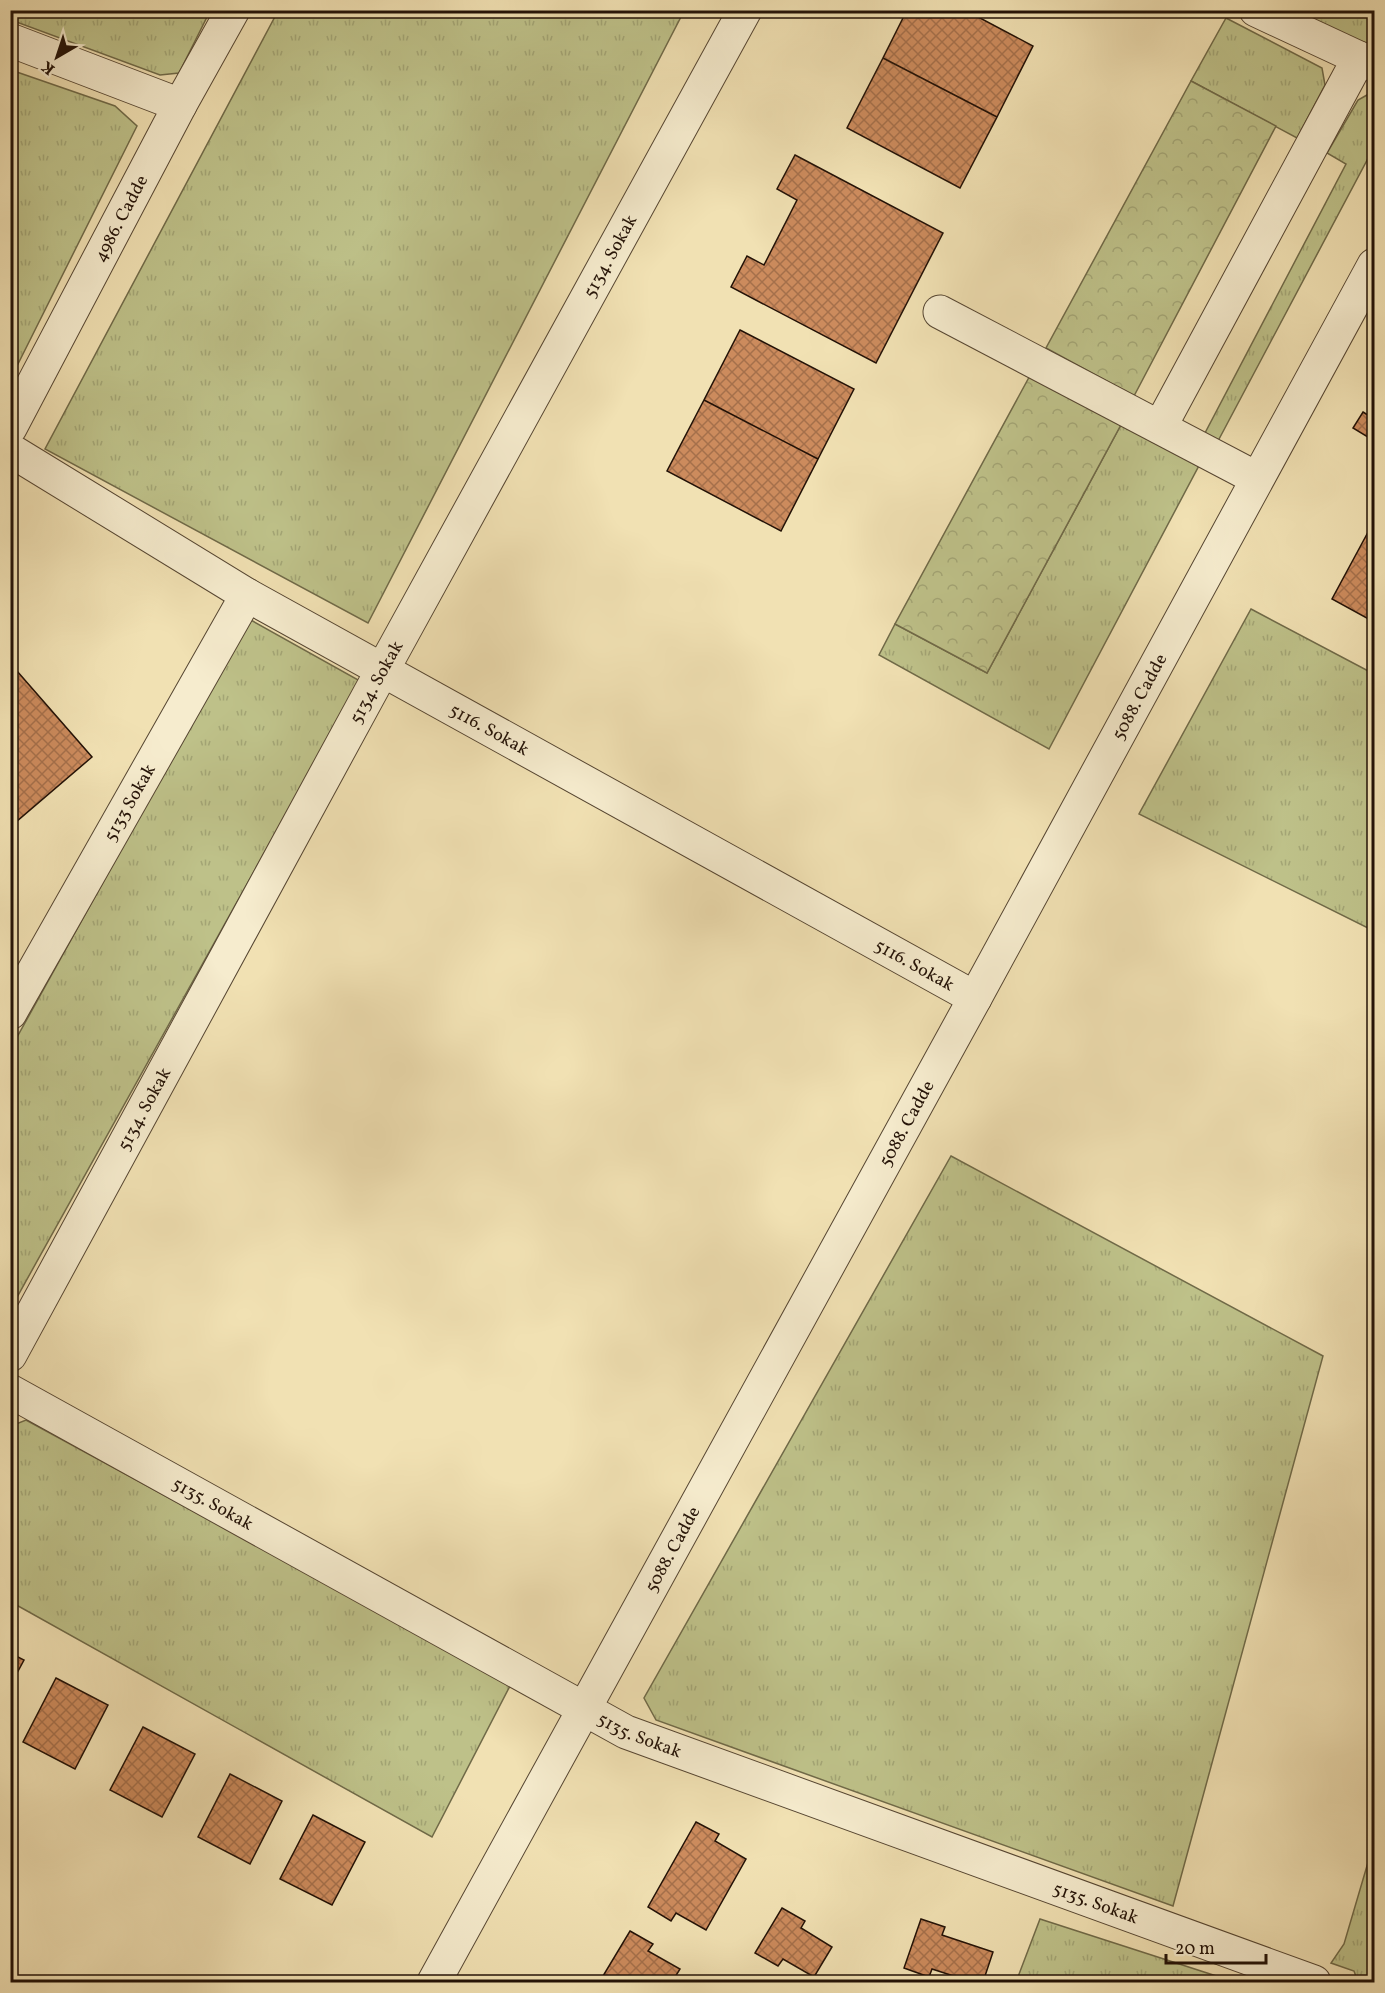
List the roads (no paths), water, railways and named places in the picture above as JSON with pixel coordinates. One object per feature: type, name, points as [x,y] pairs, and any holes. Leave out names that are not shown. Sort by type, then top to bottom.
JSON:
[{"type":"street","name":"4986. Cadde","points":[[10,428],[180,105],[233,10]]},
{"type":"street","name":"5134. Sokak","points":[[10,1355],[745,10]]},
{"type":"street","points":[[1160,427],[1367,62],[1256,10]]},
{"type":"street","points":[[10,40],[180,105]]},
{"type":"street","name":"5088. Cadde","points":[[434,1983],[975,998],[1256,478],[1374,265]]},
{"type":"street","points":[[940,312],[1256,478]]},
{"type":"street","name":"5116. Sokak","points":[[10,450],[247,594],[975,998]]},
{"type":"street","name":"5133 Sokak","points":[[10,1012],[247,594]]},
{"type":"street","name":"5135. Sokak","points":[[10,1391],[626,1732],[1314,1983]]}]
